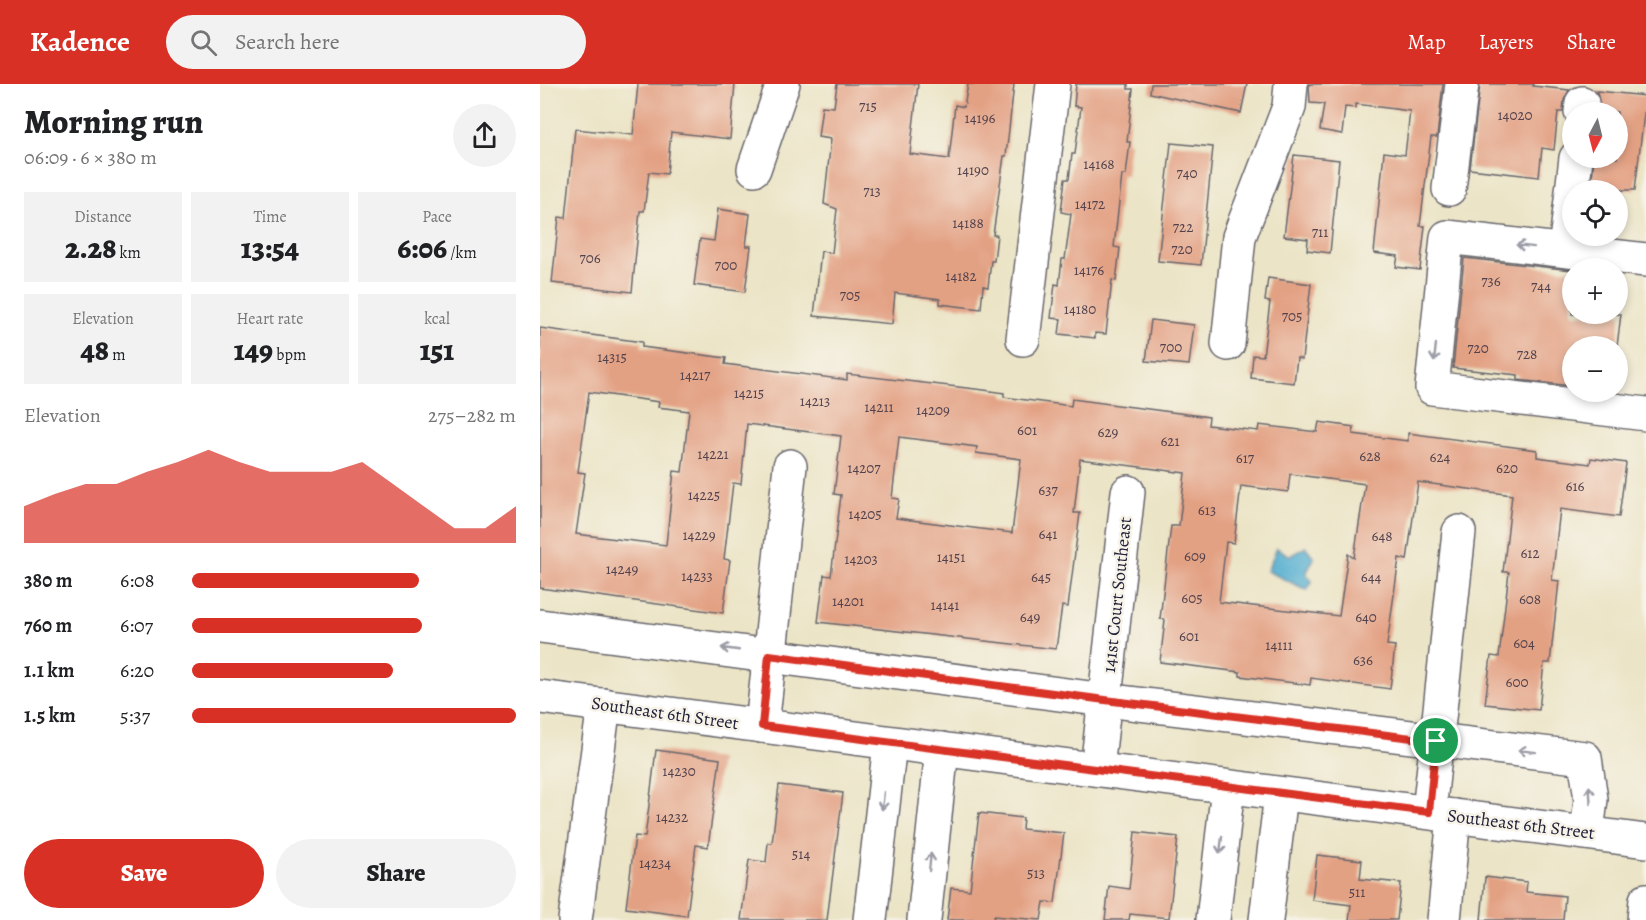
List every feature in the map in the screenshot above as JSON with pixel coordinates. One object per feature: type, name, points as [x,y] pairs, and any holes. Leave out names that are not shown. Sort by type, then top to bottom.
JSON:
[{"type":"street","points":[[754,169],[783,84]]},
{"type":"street","points":[[1023,339],[1053,84]]},
{"type":"street","points":[[1228,344],[1239,237],[1289,107],[1291,84]]},
{"type":"street","points":[[1449,189],[1462,84]]},
{"type":"street","points":[[1565,250],[1575,168]]},
{"type":"street","points":[[1646,260],[1447,237],[1432,388],[1646,414]]},
{"type":"street","points":[[762,726],[790,466]]},
{"type":"street","name":"141st Court Southeast","points":[[1098,769],[1128,492]]},
{"type":"street","points":[[1444,920],[1442,814],[1436,741],[1459,532]]},
{"type":"street","points":[[540,626],[1105,700],[1585,758],[1591,799],[1587,832]]},
{"type":"street","name":"Southeast 6th Street","points":[[540,697],[1646,841]]},
{"type":"street","points":[[574,920],[604,705]]},
{"type":"street","points":[[870,920],[890,743]]},
{"type":"street","points":[[924,920],[942,749]]},
{"type":"street","points":[[1213,920],[1228,787]]},
{"type":"street","points":[[1266,920],[1281,794]]},
{"type":"street","points":[[1644,920],[1646,900]]},
{"type":"water","points":[[1306,547],[1314,558],[1306,574],[1312,581],[1307,590],[1267,571],[1277,548],[1290,556]]},
{"type":"building","points":[[638,84],[735,84],[730,139],[671,132],[667,174],[649,172],[644,211],[640,211],[632,292],[552,283],[559,217],[566,218],[575,129],[633,135]]},
{"type":"building","points":[[837,84],[918,84],[910,154],[949,159],[955,105],[964,107],[968,84],[1014,84],[1006,156],[1004,156],[993,235],[997,235],[994,261],[991,261],[988,287],[983,286],[981,309],[940,304],[940,299],[895,293],[892,324],[814,316],[821,251],[832,253],[837,209],[824,204],[831,139],[818,137],[822,106],[834,107]]},
{"type":"building","points":[[1076,84],[1128,84],[1128,89],[1133,89],[1127,142],[1130,142],[1126,175],[1122,175],[1114,247],[1120,248],[1116,281],[1112,280],[1106,334],[1095,333],[1095,338],[1059,334],[1061,319],[1051,318],[1055,284],[1059,285],[1062,259],[1065,259],[1071,214],[1061,212],[1065,179],[1069,179],[1072,154],[1075,154],[1081,107],[1074,106]]},
{"type":"building","points":[[1151,84],[1247,84],[1241,113],[1150,93]]},
{"type":"building","points":[[1309,84],[1443,84],[1437,137],[1431,137],[1420,226],[1425,226],[1420,270],[1396,267],[1398,256],[1374,253],[1384,152],[1405,155],[1410,111],[1356,104],[1356,108],[1345,107],[1342,134],[1320,130],[1324,104],[1310,103]]},
{"type":"building","points":[[1480,84],[1533,84],[1533,86],[1569,90],[1562,102],[1562,112],[1558,112],[1554,150],[1542,148],[1539,177],[1470,169]]},
{"type":"building","points":[[1597,91],[1646,96],[1635,190],[1628,190],[1628,180],[1592,180],[1593,168],[1628,168],[1628,102],[1599,102]]},
{"type":"building","points":[[1171,143],[1213,147],[1201,265],[1158,261]]},
{"type":"building","points":[[1294,155],[1339,160],[1330,253],[1307,250],[1308,239],[1284,236]]},
{"type":"building","points":[[718,209],[750,214],[746,246],[751,246],[745,292],[694,285],[700,239],[714,241]]},
{"type":"building","points":[[1464,258],[1562,269],[1562,324],[1620,324],[1618,336],[1562,336],[1562,385],[1518,380],[1518,375],[1453,368]]},
{"type":"building","points":[[1268,278],[1311,284],[1302,359],[1297,358],[1294,383],[1251,378],[1253,355],[1263,356],[1270,302],[1265,301]]},
{"type":"building","points":[[1151,320],[1194,325],[1189,365],[1146,361]]},
{"type":"building","points":[[540,328],[642,342],[642,347],[726,358],[725,364],[847,380],[847,374],[984,390],[1004,393],[1004,397],[1071,406],[1072,399],[1209,417],[1208,425],[1258,431],[1259,425],[1317,432],[1319,422],[1354,427],[1353,434],[1408,441],[1408,433],[1537,450],[1537,457],[1590,464],[1591,458],[1626,463],[1619,517],[1560,509],[1552,580],[1559,581],[1550,663],[1544,663],[1539,710],[1485,704],[1491,656],[1499,657],[1509,572],[1503,572],[1512,495],[1418,482],[1407,560],[1399,558],[1387,645],[1395,646],[1390,689],[1311,678],[1310,685],[1240,676],[1240,672],[1160,662],[1165,620],[1160,619],[1171,526],[1179,526],[1185,473],[1080,459],[1074,513],[1080,513],[1068,607],[1062,606],[1056,649],[818,622],[824,575],[831,576],[841,495],[834,494],[841,436],[747,424],[741,484],[733,483],[724,559],[730,560],[723,613],[540,588]],"holes":[[[589,392],[659,402],[658,407],[689,411],[682,472],[674,471],[666,545],[576,534],[585,473],[578,472]],[[899,437],[977,447],[976,453],[1021,459],[1012,533],[896,518],[899,499],[892,498]],[[1290,474],[1365,484],[1354,558],[1348,554],[1339,616],[1219,602],[1226,542],[1234,543],[1241,486],[1288,492]]]},
{"type":"building","points":[[656,750],[720,759],[708,847],[696,845],[687,916],[626,908],[635,836],[645,837]]},
{"type":"building","points":[[779,785],[843,793],[827,920],[741,920],[749,860],[766,862],[768,843],[772,843]]},
{"type":"building","points":[[979,813],[1023,818],[1022,829],[1064,833],[1055,903],[1044,902],[1041,920],[994,916],[993,920],[947,920],[951,888],[970,890]]},
{"type":"building","points":[[1135,832],[1178,837],[1169,918],[1130,914],[1129,920],[1105,920],[1109,886],[1129,889]]},
{"type":"building","points":[[1317,855],[1362,860],[1360,879],[1401,883],[1397,920],[1349,920],[1351,905],[1312,900]]},
{"type":"building","points":[[1485,877],[1527,882],[1526,892],[1565,896],[1563,920],[1481,920]]},
{"type":"route","points":[[769,655],[1436,741],[1429,812],[762,726],[769,655]]}]
